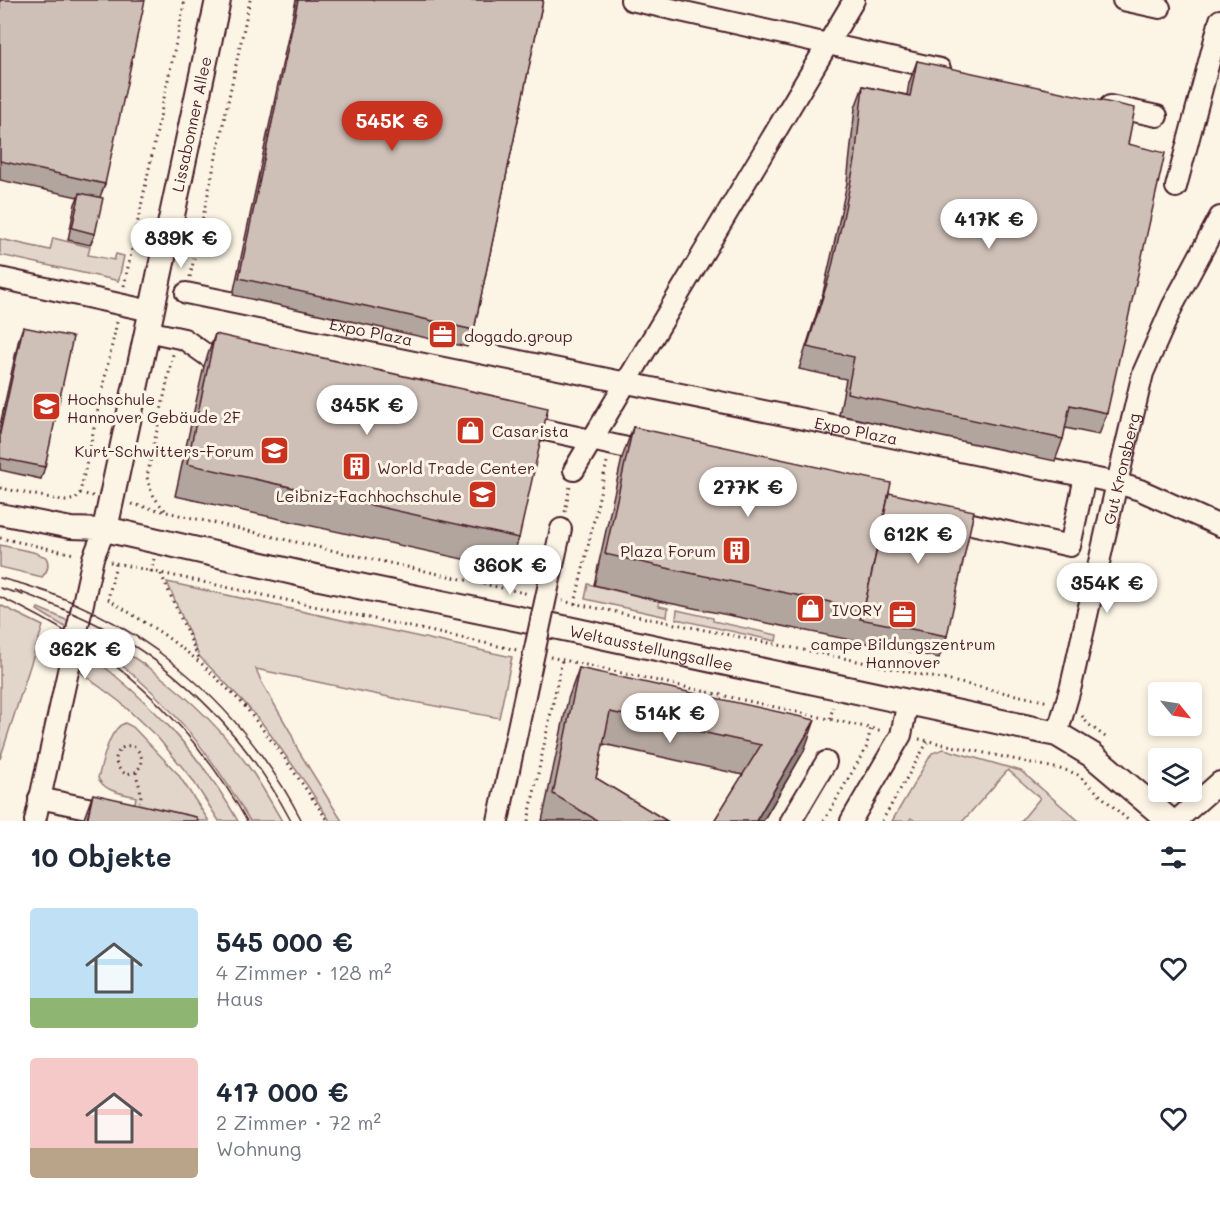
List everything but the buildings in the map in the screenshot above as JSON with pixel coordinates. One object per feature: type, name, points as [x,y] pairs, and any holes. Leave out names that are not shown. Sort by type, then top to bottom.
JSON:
[{"type":"main road","name":"Lissabonner Allee","points":[[105,529],[218,0]]},
{"type":"main road","name":"Weltausstellungsallee","points":[[105,529],[315,577],[1057,734],[1092,755],[1170,821]]},
{"type":"street","points":[[631,0],[962,74]]},
{"type":"street","points":[[574,470],[601,443],[626,383],[854,0]]},
{"type":"street","points":[[1123,0],[1160,9]]},
{"type":"street","points":[[1176,187],[1220,20]]},
{"type":"street","points":[[1088,101],[1157,116]]},
{"type":"street","name":"Gut Kronsberg","points":[[1057,734],[1071,686],[1143,373],[1172,307],[1220,217]]},
{"type":"street","points":[[0,278],[121,304],[208,356],[255,366]]},
{"type":"street","name":"Expo Plaza","points":[[186,293],[1117,483],[1140,490],[1220,526]]},
{"type":"street","points":[[499,420],[668,457]]},
{"type":"street","points":[[932,515],[1070,546],[1085,477]]},
{"type":"street","points":[[0,514],[71,528],[105,529],[93,558],[34,821]]},
{"type":"street","points":[[498,821],[561,529]]},
{"type":"street","points":[[852,821],[901,735],[908,701]]},
{"type":"street","points":[[791,821],[826,762]]},
{"type":"street","points":[[1176,821],[1220,782]]},
{"type":"street","points":[[39,798],[143,819]]},
{"type":"path","points":[[0,488],[66,501],[76,499],[80,493],[185,0]]},
{"type":"path","points":[[186,293],[250,0]]},
{"type":"path","points":[[180,338],[147,477],[150,491],[167,511],[337,552],[535,595]]},
{"type":"path","points":[[575,604],[601,443]]},
{"type":"path","points":[[561,529],[574,470]]},
{"type":"path","points":[[0,538],[516,650]]},
{"type":"path","points":[[116,564],[108,599],[163,634],[201,663],[243,704],[281,753],[328,821]]},
{"type":"path","points":[[161,573],[201,663]]},
{"type":"path","points":[[555,599],[854,660],[1065,707]]},
{"type":"path","points":[[550,657],[1069,771],[1078,775],[1129,821]]},
{"type":"path","points":[[528,821],[562,660]]},
{"type":"path","points":[[824,821],[866,748],[871,728]]},
{"type":"path","points":[[882,821],[928,741]]},
{"type":"path","points":[[136,772],[126,774],[117,767],[115,762],[117,755],[125,746],[136,749],[142,760],[136,772],[136,780],[142,794],[143,819]]},
{"type":"shaded area","points":[[53,238],[90,247],[88,255],[114,260],[116,254],[124,256],[118,281],[0,255],[0,239],[50,250]]},
{"type":"shaded area","points":[[0,545],[46,557],[48,568],[46,572],[42,577],[0,567]]},
{"type":"shaded area","points":[[167,582],[512,657],[499,718],[256,669],[298,750],[342,821],[330,821],[265,727],[199,656]]},
{"type":"shaded area","points":[[588,584],[659,601],[659,606],[668,608],[667,617],[585,599]]},
{"type":"shaded area","points":[[0,605],[43,626],[0,759]]},
{"type":"shaded area","points":[[38,608],[69,621],[128,654],[182,694],[230,743],[255,776],[282,821],[250,821],[222,776],[173,713],[115,660],[37,610]]},
{"type":"shaded area","points":[[677,610],[713,618],[713,621],[777,635],[776,641],[676,619]]},
{"type":"shaded area","points":[[88,654],[132,690],[172,730],[207,773],[238,821],[219,821],[192,779],[158,738],[120,702],[80,672]]},
{"type":"shaded area","points":[[125,723],[133,727],[178,774],[209,821],[172,821],[133,812],[136,797],[114,791],[101,783],[98,778],[110,739],[119,726]]},
{"type":"shaded area","points":[[944,749],[1021,771],[1079,821],[1021,821],[1040,798],[1008,770],[963,821],[915,821],[911,818],[909,821],[892,821],[932,753]]},
{"type":"tram line","points":[[0,578],[49,593],[95,613],[138,637],[178,666],[214,700],[247,737],[277,777],[302,821]]},
{"type":"tram line","points":[[0,588],[23,595]]},
{"type":"tram line","points":[[15,590],[100,626],[130,643],[185,685],[210,709],[255,762],[291,821]]},
{"type":"tram line","points":[[0,597],[76,638],[142,688],[172,717],[199,749],[224,783],[247,821]]},
{"type":"place","name":"dogado.group","points":[[443,335]]},
{"type":"place","name":"Hochschule Hannover Gebäude 2F","points":[[46,407]]},
{"type":"place","name":"Casarista","points":[[471,430]]},
{"type":"place","name":"Kurt-Schwitters-Forum","points":[[275,450]]},
{"type":"place","name":"World Trade Center","points":[[356,467]]},
{"type":"place","name":"Leibniz-Fachhochschule","points":[[483,495]]},
{"type":"place","name":"Plaza Forum","points":[[737,550]]},
{"type":"place","name":"IVORY","points":[[811,609]]},
{"type":"place","name":"campe Bildungszentrum Hannover","points":[[903,615]]}]
